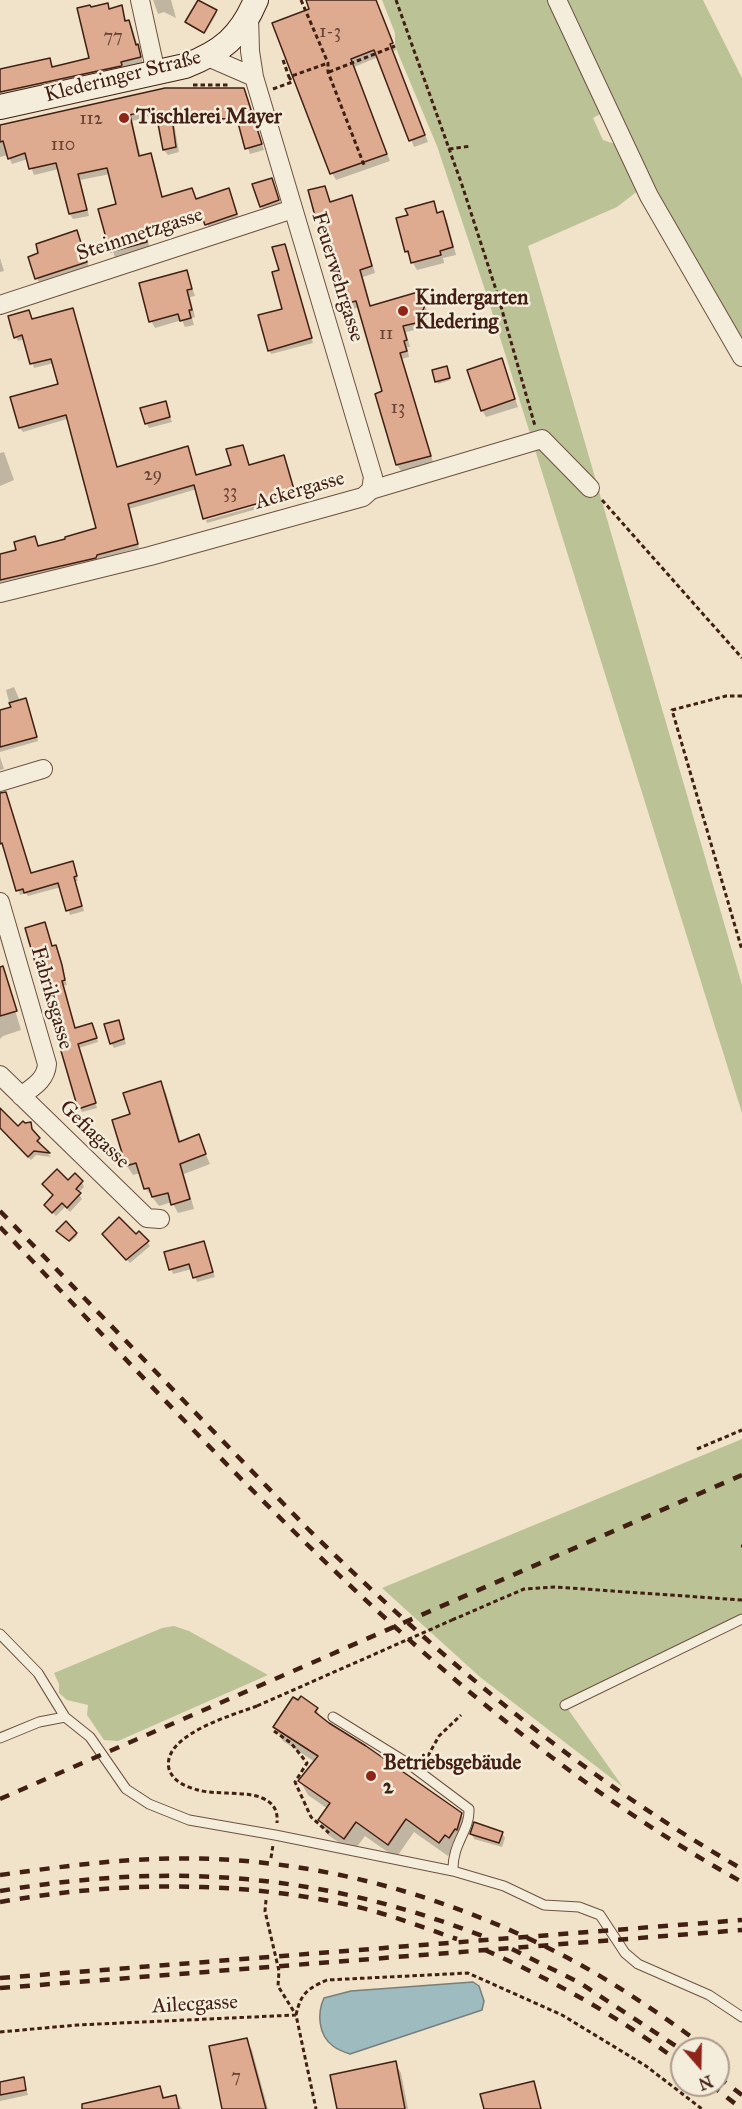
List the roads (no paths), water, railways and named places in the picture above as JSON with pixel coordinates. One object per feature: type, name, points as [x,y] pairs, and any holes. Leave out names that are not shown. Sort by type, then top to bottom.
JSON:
[{"type":"main road","name":"Klederinger Straße","points":[[0,107],[185,66],[208,57],[232,40],[253,8]]},
{"type":"street","points":[[141,0],[156,73]]},
{"type":"street","points":[[557,0],[649,196],[742,357]]},
{"type":"street","name":"Feuerwehrgasse","points":[[253,8],[250,51],[262,80],[293,208],[373,477],[371,490]]},
{"type":"street","points":[[208,57],[262,80]]},
{"type":"street","name":"Steinmetzgasse","points":[[0,305],[293,208]]},
{"type":"street","name":"Ackergasse","points":[[0,593],[150,556],[363,497],[371,490],[542,439],[590,488]]},
{"type":"street","points":[[0,782],[43,769]]},
{"type":"street","name":"Fabriksgasse","points":[[0,902],[47,1064],[46,1074],[21,1096]]},
{"type":"street","name":"Gefiagasse","points":[[0,1075],[147,1218],[160,1219]]},
{"type":"lane","points":[[565,1705],[742,1619]]},
{"type":"lane","points":[[0,1634],[38,1673],[65,1717],[90,1737],[126,1789],[149,1804],[189,1820],[453,1871],[504,1886],[544,1905],[579,1907],[600,1915],[625,1953],[638,1964],[709,1995],[742,2017]]},
{"type":"lane","points":[[0,1738],[39,1722],[65,1717]]},
{"type":"lane","points":[[333,1717],[420,1772],[469,1809],[469,1820],[458,1839],[453,1858],[453,1871]]},
{"type":"water","points":[[473,1982],[479,1986],[484,2001],[482,2010],[350,2054],[339,2050],[328,2041],[320,2024],[320,2010],[324,1998],[351,1991]]},
{"type":"railway","points":[[0,1211],[308,1529],[409,1624],[514,1713],[568,1755],[624,1795],[742,1869]]},
{"type":"railway","points":[[0,1227],[258,1496],[347,1583],[439,1666],[535,1745],[636,1817],[742,1882]]},
{"type":"railway","points":[[0,1799],[742,1475]]},
{"type":"railway","points":[[0,1875],[115,1861],[207,1859],[314,1870],[367,1881],[470,1913],[519,1934],[604,1979],[691,2037]]},
{"type":"railway","points":[[0,1891],[64,1882],[126,1877],[186,1876],[246,1879],[305,1887],[364,1899],[424,1915],[485,1937]]},
{"type":"railway","points":[[0,1902],[45,1895],[134,1887],[224,1888],[314,1898],[358,1907],[457,1939]]},
{"type":"railway","points":[[0,1978],[742,1920]]},
{"type":"railway","points":[[0,1988],[742,1930]]},
{"type":"railway","points":[[512,1949],[580,1983],[670,2042]]},
{"type":"railway","points":[[485,1950],[587,2001],[670,2055]]},
{"type":"railway","points":[[730,2086],[742,2095]]},
{"type":"railway","points":[[726,2097],[742,2109]]},
{"type":"place","name":"Tischlerei Mayer","points":[[124,118]]},
{"type":"place","name":"Kindergarten Kledering","points":[[403,311]]},
{"type":"place","name":"Betriebsgebäude 2","points":[[371,1776]]}]
